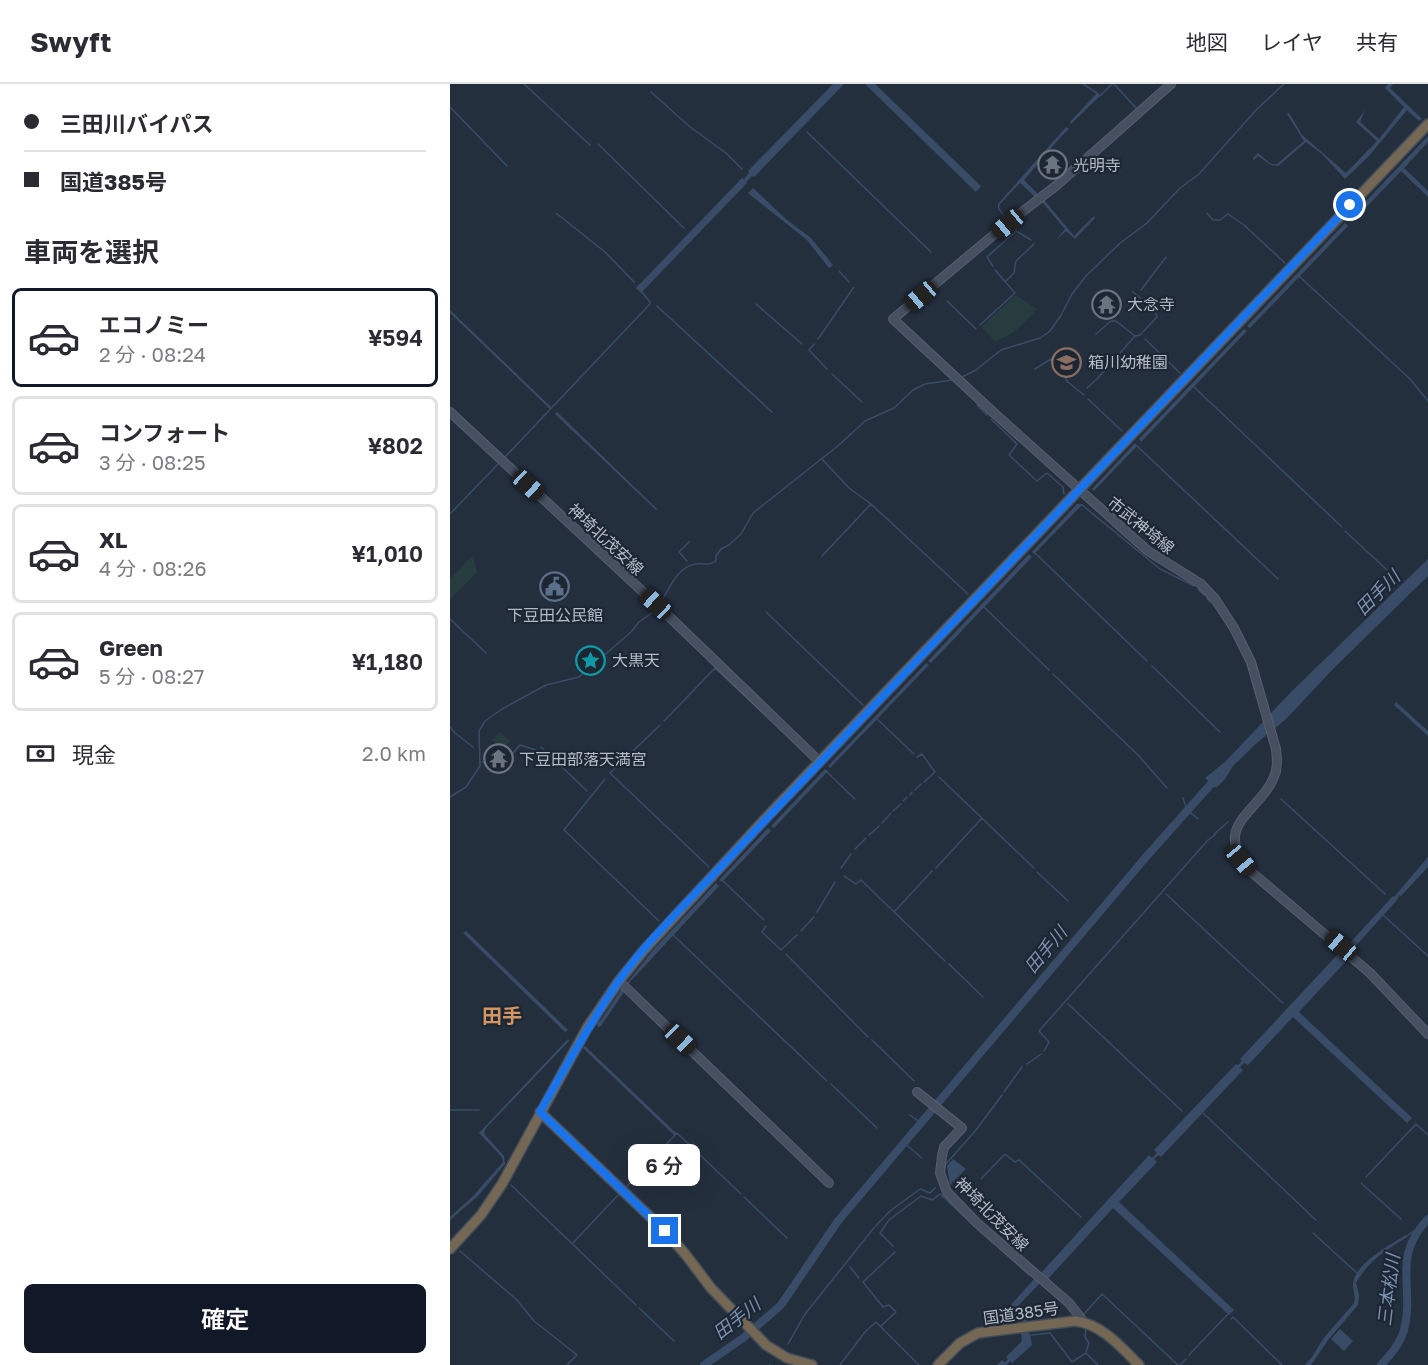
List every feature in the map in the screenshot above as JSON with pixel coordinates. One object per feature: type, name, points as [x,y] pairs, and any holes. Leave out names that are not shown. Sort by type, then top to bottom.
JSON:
[{"type":"highway","points":[[450,1249],[482,1215],[492,1200],[587,1028],[619,981],[659,933],[1428,124]]},
{"type":"highway","points":[[540,1112],[665,1231],[711,1288],[766,1345],[783,1356],[812,1365]]},
{"type":"highway","name":"国道385号","points":[[938,1365],[968,1338],[978,1333],[1065,1321],[1084,1322],[1100,1329],[1140,1365]]},
{"type":"main road","name":"市武神埼線","points":[[1171,84],[1057,185],[893,319],[1079,491],[1148,551],[1201,584],[1215,599],[1243,644],[1251,662],[1276,749],[1277,763],[1274,778],[1242,817],[1237,828],[1236,841],[1241,860],[1249,870],[1370,973],[1428,1034]]},
{"type":"main road","name":"神埼北茂安線","points":[[450,412],[656,604],[820,762]]},
{"type":"main road","points":[[619,981],[830,1183]]},
{"type":"main road","name":"神埼北茂安線","points":[[918,1093],[962,1128],[944,1147],[940,1173],[947,1192],[977,1223],[1069,1303],[1084,1322]]},
{"type":"green space","points":[[1016,295],[1037,309],[1013,332],[995,341],[981,327]]},
{"type":"green space","points":[[473,555],[477,572],[450,600],[450,579]]},
{"type":"green space","points":[[500,732],[510,741],[502,749],[492,740]]},
{"type":"water","points":[[833,84],[844,84],[754,177],[752,176],[746,182],[641,293],[636,288],[742,178],[744,179],[748,171]]},
{"type":"water","points":[[865,84],[875,84],[981,186],[976,192]]},
{"type":"water","points":[[1388,84],[1393,84],[1390,88],[1422,119],[1419,121],[1407,110],[1369,156],[1345,179],[1322,154],[1306,142],[1278,166],[1271,165],[1258,156],[1254,160],[1253,158],[1258,153],[1271,164],[1277,164],[1304,141],[1287,114],[1289,113],[1302,135],[1346,173],[1377,141],[1356,122],[1365,110],[1360,122],[1379,139],[1404,107],[1385,88]]},
{"type":"water","points":[[1097,93],[1101,95],[1071,124],[1070,122]]},
{"type":"water","points":[[1066,127],[1069,129],[1024,180],[1038,194],[1035,197],[1020,183],[1000,204],[999,208],[1006,219],[998,209],[998,204]]},
{"type":"water","points":[[1428,136],[1428,142],[1404,168],[1428,191],[1428,197],[1401,171],[1352,222],[1349,219]]},
{"type":"water","points":[[753,188],[787,220],[811,238],[833,265],[829,268],[807,240],[748,193]]},
{"type":"water","points":[[1044,200],[1074,236],[1094,216],[1095,218],[1075,239],[1066,231],[1056,240],[1065,229],[1042,202]]},
{"type":"water","points":[[1345,223],[1348,226],[1250,328],[1247,326]]},
{"type":"water","points":[[450,310],[551,407],[550,409],[450,313]]},
{"type":"water","points":[[1244,329],[1247,331],[1141,442],[1139,439]]},
{"type":"water","points":[[557,412],[657,509],[555,414]]},
{"type":"water","points":[[1135,443],[1137,446],[1094,491],[1092,489]]},
{"type":"water","points":[[1077,504],[1083,504],[1034,554],[1032,552]]},
{"type":"water","points":[[1029,554],[1032,557],[931,663],[928,661]]},
{"type":"water","points":[[1428,559],[1428,576],[1334,668],[1285,720],[1233,766],[1216,788],[1205,778],[1226,761],[1290,693]]},
{"type":"water","points":[[926,663],[929,665],[830,768],[828,766]]},
{"type":"water","points":[[1396,702],[1428,731],[1428,736],[1394,705]]},
{"type":"water","points":[[825,769],[828,771],[774,828],[771,826]]},
{"type":"water","points":[[768,828],[771,831],[722,882],[719,880]]},
{"type":"water","points":[[1428,857],[1428,867],[1401,896],[1399,895],[1353,949],[1348,945],[1394,897]]},
{"type":"water","points":[[716,883],[719,886],[628,984],[653,950]]},
{"type":"water","points":[[466,931],[568,1030],[565,1032],[463,933]]},
{"type":"water","points":[[1339,953],[1347,960],[1299,1012],[1412,1118],[1407,1123],[1293,1017],[1248,1065],[1244,1063],[1240,1067],[1243,1070],[1161,1157],[1159,1155],[1154,1159],[1157,1162],[1119,1202],[1234,1310],[1229,1315],[1113,1208],[1047,1280],[1040,1274],[1149,1155],[1152,1158],[1157,1153],[1154,1150],[1236,1064],[1242,1061],[1240,1059]]},
{"type":"water","points":[[621,990],[624,992],[601,1026],[598,1027],[597,1023]]},
{"type":"water","points":[[568,1039],[569,1041],[486,1128],[484,1132],[486,1136],[504,1156],[505,1164],[478,1196],[450,1220],[450,1217],[473,1196],[503,1162],[502,1157],[479,1133]]},
{"type":"water","points":[[585,1046],[677,1134],[675,1136],[583,1048]]},
{"type":"water","points":[[953,1159],[966,1169],[950,1185],[947,1166]]},
{"type":"water","points":[[1406,1235],[1407,1237],[1366,1268],[1356,1283],[1359,1295],[1358,1305],[1328,1340],[1311,1365],[1305,1365],[1323,1339],[1354,1303],[1353,1284],[1360,1269],[1374,1255]]},
{"type":"water","points":[[1035,1278],[1040,1283],[1017,1307],[1028,1322],[1020,1323],[1010,1306]]},
{"type":"water","points":[[1340,1329],[1353,1341],[1344,1351],[1331,1339]]},
{"type":"water","points":[[1026,1331],[1030,1334],[1032,1345],[1012,1363],[1010,1361],[1007,1365],[997,1365],[1002,1360],[1005,1362],[1008,1359],[1006,1357],[1022,1341],[1021,1333]]},
{"type":"waterway","points":[[524,84],[590,145]]},
{"type":"waterway","points":[[1083,84],[1097,93]]},
{"type":"waterway","points":[[1101,95],[1112,84]]},
{"type":"waterway","points":[[1114,84],[1137,109]]},
{"type":"waterway","points":[[962,377],[976,370],[1001,350],[1040,338],[1049,332],[1086,276],[1119,244],[1147,223],[1179,189],[1199,174],[1257,109],[1284,84]]},
{"type":"waterway","points":[[651,92],[690,127],[726,153],[742,169]]},
{"type":"waterway","points":[[450,107],[507,166]]},
{"type":"waterway","points":[[807,132],[931,252]]},
{"type":"waterway","points":[[598,144],[684,228]]},
{"type":"waterway","points":[[556,213],[605,252],[634,282]]},
{"type":"waterway","points":[[1207,213],[1213,220],[1220,220],[1228,214],[1244,225],[1285,263]]},
{"type":"waterway","points":[[993,266],[987,257],[1016,229]]},
{"type":"waterway","points":[[1016,231],[1031,240]]},
{"type":"waterway","points":[[1006,281],[1014,273],[1016,261],[1034,244]]},
{"type":"waterway","points":[[1141,290],[1166,257]]},
{"type":"waterway","points":[[980,325],[1015,293],[995,270]]},
{"type":"waterway","points":[[839,271],[849,282]]},
{"type":"waterway","points":[[1299,276],[1410,379],[1428,401]]},
{"type":"waterway","points":[[818,339],[854,287]]},
{"type":"waterway","points":[[505,457],[650,304],[641,291]]},
{"type":"waterway","points":[[1087,388],[1135,336],[1140,335],[1157,317],[1155,310],[1133,292]]},
{"type":"waterway","points":[[947,301],[976,329]]},
{"type":"waterway","points":[[756,304],[802,344]]},
{"type":"waterway","points":[[657,306],[772,412]]},
{"type":"waterway","points":[[1096,334],[1111,321],[1116,321],[1135,336]]},
{"type":"waterway","points":[[1145,339],[1180,373]]},
{"type":"waterway","points":[[814,344],[809,350],[827,369]]},
{"type":"waterway","points":[[1035,369],[1051,359],[1068,382],[1084,395]]},
{"type":"waterway","points":[[832,374],[862,402]]},
{"type":"waterway","points":[[661,602],[679,573],[690,565],[709,564],[716,561],[716,556],[721,549],[741,534],[753,513],[839,445],[865,421],[894,408],[913,390],[925,384],[952,380]]},
{"type":"waterway","points":[[1194,387],[1342,527]]},
{"type":"waterway","points":[[1088,399],[1122,431]]},
{"type":"waterway","points":[[977,405],[987,415]]},
{"type":"waterway","points":[[991,419],[1017,444],[1009,455],[1037,481],[1047,473],[1063,487],[1064,494]]},
{"type":"waterway","points":[[1137,446],[1278,579]]},
{"type":"waterway","points":[[822,459],[849,488],[871,504],[968,594]]},
{"type":"waterway","points":[[450,514],[499,463]]},
{"type":"waterway","points":[[822,556],[871,504]]},
{"type":"waterway","points":[[1082,505],[1160,569],[1194,586]]},
{"type":"waterway","points":[[1345,531],[1387,570]]},
{"type":"waterway","points":[[687,561],[679,552],[689,542]]},
{"type":"waterway","points":[[1035,553],[1147,661]]},
{"type":"waterway","points":[[1198,589],[1204,595]]},
{"type":"waterway","points":[[1207,598],[1210,602]]},
{"type":"waterway","points":[[984,607],[1049,670]]},
{"type":"waterway","points":[[450,797],[466,787],[480,766],[479,731],[485,721],[546,685],[579,677],[631,632],[639,622],[656,610]]},
{"type":"waterway","points":[[766,612],[863,705]]},
{"type":"waterway","points":[[450,619],[486,653]]},
{"type":"waterway","points":[[1152,666],[1220,732]]},
{"type":"waterway","points":[[664,721],[715,668],[790,738]]},
{"type":"waterway","points":[[1053,674],[1138,755],[1167,788]]},
{"type":"waterway","points":[[877,719],[914,754]]},
{"type":"waterway","points":[[660,725],[610,773],[709,867]]},
{"type":"waterway","points":[[450,727],[473,747]]},
{"type":"waterway","points":[[482,762],[500,768],[520,745],[536,750]]},
{"type":"waterway","points":[[541,747],[587,791]]},
{"type":"waterway","points":[[917,757],[922,754],[935,772],[924,782]]},
{"type":"waterway","points":[[827,772],[855,799]]},
{"type":"waterway","name":"田手川","points":[[704,1365],[743,1338],[781,1305],[838,1221],[1146,857],[1219,775]]},
{"type":"waterway","points":[[939,777],[1034,868]]},
{"type":"waterway","points":[[605,779],[564,830],[659,921]]},
{"type":"waterway","points":[[915,790],[921,784]]},
{"type":"waterway","points":[[903,801],[907,797]]},
{"type":"waterway","name":"田手川","points":[[1183,798],[1187,810],[1198,819]]},
{"type":"waterway","points":[[1281,799],[1385,894]]},
{"type":"waterway","points":[[893,811],[901,804]]},
{"type":"waterway","points":[[882,823],[891,813]]},
{"type":"waterway","points":[[936,868],[982,818]]},
{"type":"waterway","points":[[1214,834],[1228,822]]},
{"type":"waterway","points":[[869,835],[879,826]]},
{"type":"waterway","points":[[1044,1051],[1049,1042],[1039,1031],[1208,840],[1215,835]]},
{"type":"waterway","points":[[855,849],[866,838]]},
{"type":"waterway","points":[[841,868],[851,854]]},
{"type":"waterway","points":[[895,911],[932,871]]},
{"type":"waterway","points":[[1037,872],[1068,901]]},
{"type":"waterway","points":[[844,876],[856,884],[861,880],[945,961]]},
{"type":"waterway","points":[[723,881],[764,920]]},
{"type":"waterway","points":[[817,912],[835,882]]},
{"type":"waterway","points":[[1166,894],[1283,1003]]},
{"type":"waterway","points":[[1382,914],[1428,956]]},
{"type":"waterway","points":[[801,931],[814,917]]},
{"type":"waterway","points":[[766,926],[762,932],[781,950],[797,935]]},
{"type":"waterway","points":[[673,935],[827,1081]]},
{"type":"waterway","points":[[786,954],[868,1037]]},
{"type":"waterway","points":[[949,964],[983,997]]},
{"type":"waterway","points":[[1068,1004],[1182,1111]]},
{"type":"waterway","points":[[872,1040],[914,1081]]},
{"type":"waterway","points":[[1027,1064],[1041,1054]]},
{"type":"waterway","points":[[1004,1092],[1022,1067]]},
{"type":"waterway","points":[[831,1084],[877,1128]]},
{"type":"waterway","points":[[945,1165],[976,1130],[1002,1095]]},
{"type":"waterway","points":[[450,1110],[479,1110]]},
{"type":"waterway","points":[[1203,1113],[1316,1220]]},
{"type":"waterway","points":[[910,1115],[921,1123]]},
{"type":"waterway","points":[[1366,1177],[1416,1124],[1428,1135]]},
{"type":"waterway","points":[[627,1186],[677,1133],[741,1194]]},
{"type":"waterway","points":[[904,1143],[922,1158]]},
{"type":"waterway","points":[[981,1179],[1005,1154],[1015,1162],[1019,1160],[1081,1217]]},
{"type":"waterway","points":[[1361,1183],[1401,1219]]},
{"type":"waterway","points":[[511,1185],[636,1305]]},
{"type":"waterway","points":[[967,1196],[976,1187]]},
{"type":"waterway","points":[[788,1344],[805,1314],[873,1229],[890,1211],[920,1189],[930,1193],[935,1188]]},
{"type":"waterway","points":[[573,1243],[619,1194]]},
{"type":"waterway","points":[[893,1246],[880,1233],[889,1220],[921,1196],[932,1200],[940,1194],[994,1244]]},
{"type":"waterway","points":[[744,1197],[787,1238]]},
{"type":"waterway","name":"三本松川","points":[[1381,1365],[1397,1345],[1404,1330],[1407,1315],[1406,1273],[1410,1246],[1428,1219]]},
{"type":"waterway","points":[[1407,1236],[1425,1222]]},
{"type":"waterway","points":[[1313,1233],[1357,1273]]},
{"type":"waterway","points":[[999,1248],[1029,1275]]},
{"type":"waterway","points":[[460,1251],[517,1300],[534,1321],[577,1355],[567,1365]]},
{"type":"waterway","points":[[881,1326],[896,1312],[889,1305],[883,1307],[863,1282],[895,1252]]},
{"type":"waterway","points":[[850,1267],[859,1278]]},
{"type":"waterway","points":[[1083,1315],[1102,1294],[1178,1365]]},
{"type":"waterway","points":[[639,1308],[674,1341]]},
{"type":"waterway","points":[[1189,1355],[1228,1314]]},
{"type":"waterway","points":[[1231,1319],[1233,1317],[1282,1365]]},
{"type":"waterway","points":[[840,1365],[865,1332],[876,1322],[919,1365]]},
{"type":"waterway","points":[[1086,1328],[1085,1337],[1089,1343],[1086,1352]]},
{"type":"waterway","points":[[1031,1335],[1050,1333],[1072,1362],[1086,1353],[1098,1365]]},
{"type":"waterway","points":[[1180,1365],[1186,1359]]},
{"type":"place","name":"光明寺","points":[[1052,165]]},
{"type":"place","name":"大念寺","points":[[1106,304]]},
{"type":"place","name":"箱川幼稚園","points":[[1067,362]]},
{"type":"place","name":"下豆田公民館","points":[[555,587]]},
{"type":"place","name":"大黒天","points":[[591,660]]},
{"type":"place","name":"下豆田部落天満宮","points":[[498,759]]},
{"type":"district","name":"田手","points":[[502,1016]]},
{"type":"route","points":[[665,1231],[540,1112],[587,1028],[619,981],[644,950],[712,876],[1350,205]]}]
